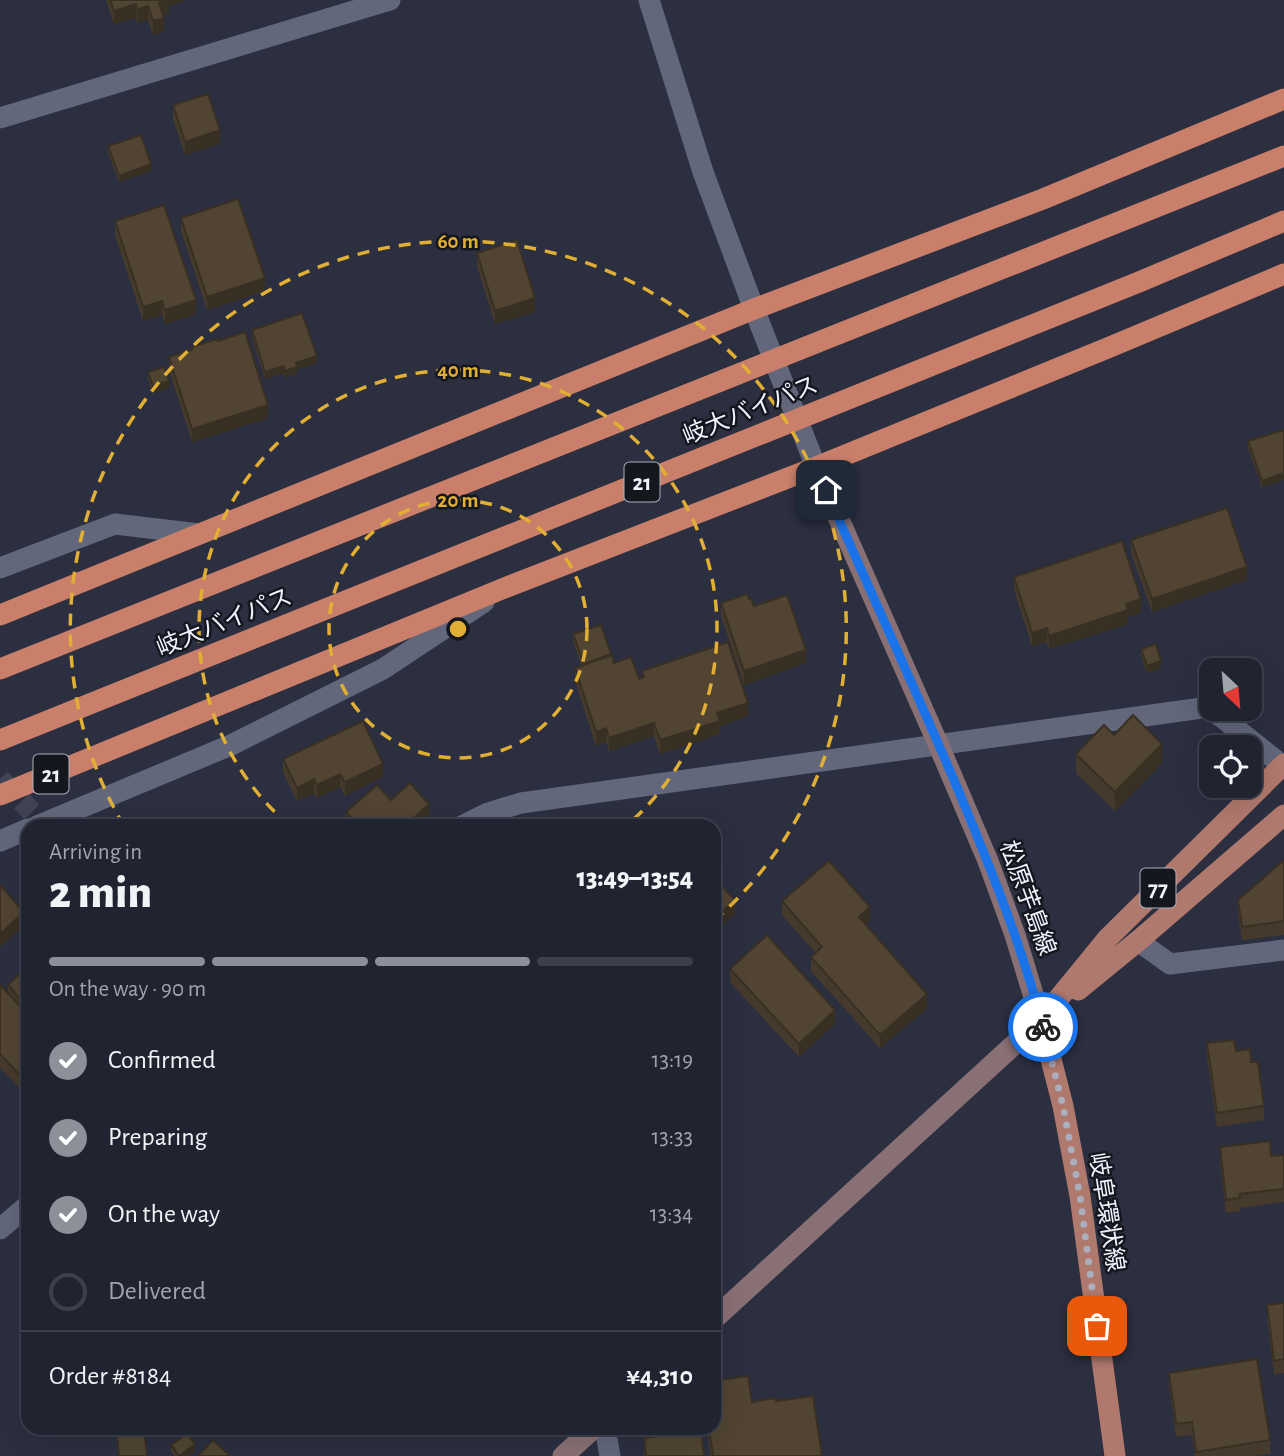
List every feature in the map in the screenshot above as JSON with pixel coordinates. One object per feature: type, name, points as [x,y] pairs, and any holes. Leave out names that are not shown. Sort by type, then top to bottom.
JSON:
[{"type":"highway","points":[[0,615],[754,309],[1043,198],[1284,99]]},
{"type":"highway","name":"岐大バイパス","points":[[0,669],[1284,156]]},
{"type":"highway","name":"岐大バイパス","points":[[0,740],[1113,293],[1284,221]]},
{"type":"highway","name":"21","points":[[0,795],[507,587],[816,467],[1284,274]]},
{"type":"main road","name":"松原芋島線","points":[[816,467],[992,873],[1015,934],[1041,1020]]},
{"type":"main road","name":"77","points":[[1041,1020],[1108,938],[1283,765]]},
{"type":"main road","name":"77","points":[[1041,1020],[1138,941],[1284,815]]},
{"type":"main road","points":[[721,1313],[1041,1020]]},
{"type":"main road","name":"岐阜環状線","points":[[1041,1020],[1063,1106],[1080,1196],[1115,1456]]},
{"type":"main road","points":[[563,1456],[586,1435]]},
{"type":"street","points":[[0,118],[390,0]]},
{"type":"street","points":[[649,0],[703,173],[816,467]]},
{"type":"street","points":[[0,568],[115,524],[199,534]]},
{"type":"street","points":[[48,819],[231,745],[383,669],[507,587]]},
{"type":"street","points":[[476,819],[521,803],[1209,708],[1283,765]]},
{"type":"street","points":[[0,841],[21,831]]},
{"type":"street","points":[[1138,941],[1170,964],[1284,950]]},
{"type":"street","points":[[0,1229],[21,1211]]},
{"type":"street","points":[[606,1435],[610,1456]]},
{"type":"building","points":[[110,0],[169,0],[159,3],[164,18],[153,21],[148,6],[137,10],[136,4],[114,11]]},
{"type":"building","points":[[208,94],[220,130],[185,142],[173,105]]},
{"type":"building","points":[[141,135],[151,164],[119,176],[108,146]]},
{"type":"building","points":[[238,199],[265,278],[207,297],[181,218]]},
{"type":"building","points":[[164,205],[196,300],[165,310],[162,301],[143,307],[115,221]]},
{"type":"building","points":[[517,240],[535,298],[495,311],[477,253]]},
{"type":"building","points":[[302,313],[317,356],[296,363],[297,367],[285,371],[284,366],[265,372],[252,330]]},
{"type":"building","points":[[245,332],[268,405],[192,429],[169,357],[192,350],[192,347]]},
{"type":"building","points":[[164,367],[169,381],[153,386],[148,372]]},
{"type":"building","points":[[1284,430],[1284,473],[1262,481],[1248,441]]},
{"type":"building","points":[[1227,508],[1247,567],[1152,599],[1131,540]]},
{"type":"building","points":[[1122,541],[1141,599],[1126,604],[1128,610],[1049,636],[1047,628],[1032,633],[1014,577]]},
{"type":"building","points":[[747,594],[754,606],[787,595],[806,650],[744,671],[721,603]]},
{"type":"building","points":[[601,625],[611,654],[584,664],[573,634]]},
{"type":"building","points":[[728,642],[748,703],[717,713],[720,721],[660,740],[654,723],[609,738],[606,728],[596,732],[575,668],[612,655],[614,663],[631,657],[639,679],[644,677],[642,671]]},
{"type":"building","points":[[1156,644],[1161,661],[1147,666],[1141,649]]},
{"type":"building","points":[[1133,715],[1162,744],[1115,792],[1076,754],[1104,725],[1114,735]]},
{"type":"building","points":[[363,721],[383,764],[345,782],[340,774],[317,785],[314,779],[297,788],[283,759]]},
{"type":"building","points":[[410,783],[429,804],[413,819],[352,819],[346,812],[377,785],[391,800]]},
{"type":"building","points":[[1284,860],[1284,921],[1242,927],[1238,900]]},
{"type":"building","points":[[829,861],[870,907],[859,917],[927,994],[880,1035],[811,957],[822,947],[782,901]]},
{"type":"building","points":[[0,885],[21,909],[21,915],[0,934]]},
{"type":"building","points":[[721,885],[735,900],[721,913]]},
{"type":"building","points":[[767,935],[835,1010],[799,1044],[730,969]]},
{"type":"building","points":[[21,972],[21,1000],[8,985]]},
{"type":"building","points":[[0,985],[21,1007],[21,1076],[0,1054]]},
{"type":"building","points":[[1234,1040],[1236,1051],[1250,1049],[1251,1062],[1258,1062],[1264,1106],[1217,1113],[1207,1043]]},
{"type":"building","points":[[1270,1141],[1271,1156],[1284,1155],[1284,1189],[1240,1194],[1240,1198],[1226,1200],[1220,1147]]},
{"type":"building","points":[[1284,1303],[1284,1359],[1274,1361],[1267,1305]]},
{"type":"building","points":[[1257,1359],[1270,1440],[1196,1452],[1192,1422],[1176,1424],[1169,1373]]},
{"type":"building","points":[[748,1376],[752,1402],[813,1396],[822,1456],[713,1456],[710,1435],[721,1435],[721,1380]]},
{"type":"building","points":[[117,1435],[145,1435],[147,1456],[119,1456]]},
{"type":"building","points":[[186,1435],[195,1444],[179,1456],[171,1445]]},
{"type":"building","points":[[702,1435],[704,1456],[646,1456],[644,1438]]},
{"type":"building","points":[[213,1440],[230,1456],[198,1456]]},
{"type":"tunnel","points":[[0,779],[32,812]]},
{"type":"way so far","points":[[1043,1027],[1063,1106],[1080,1196],[1097,1326]]},
{"type":"route","points":[[826,490],[988,861],[1015,934],[1043,1027]]}]
